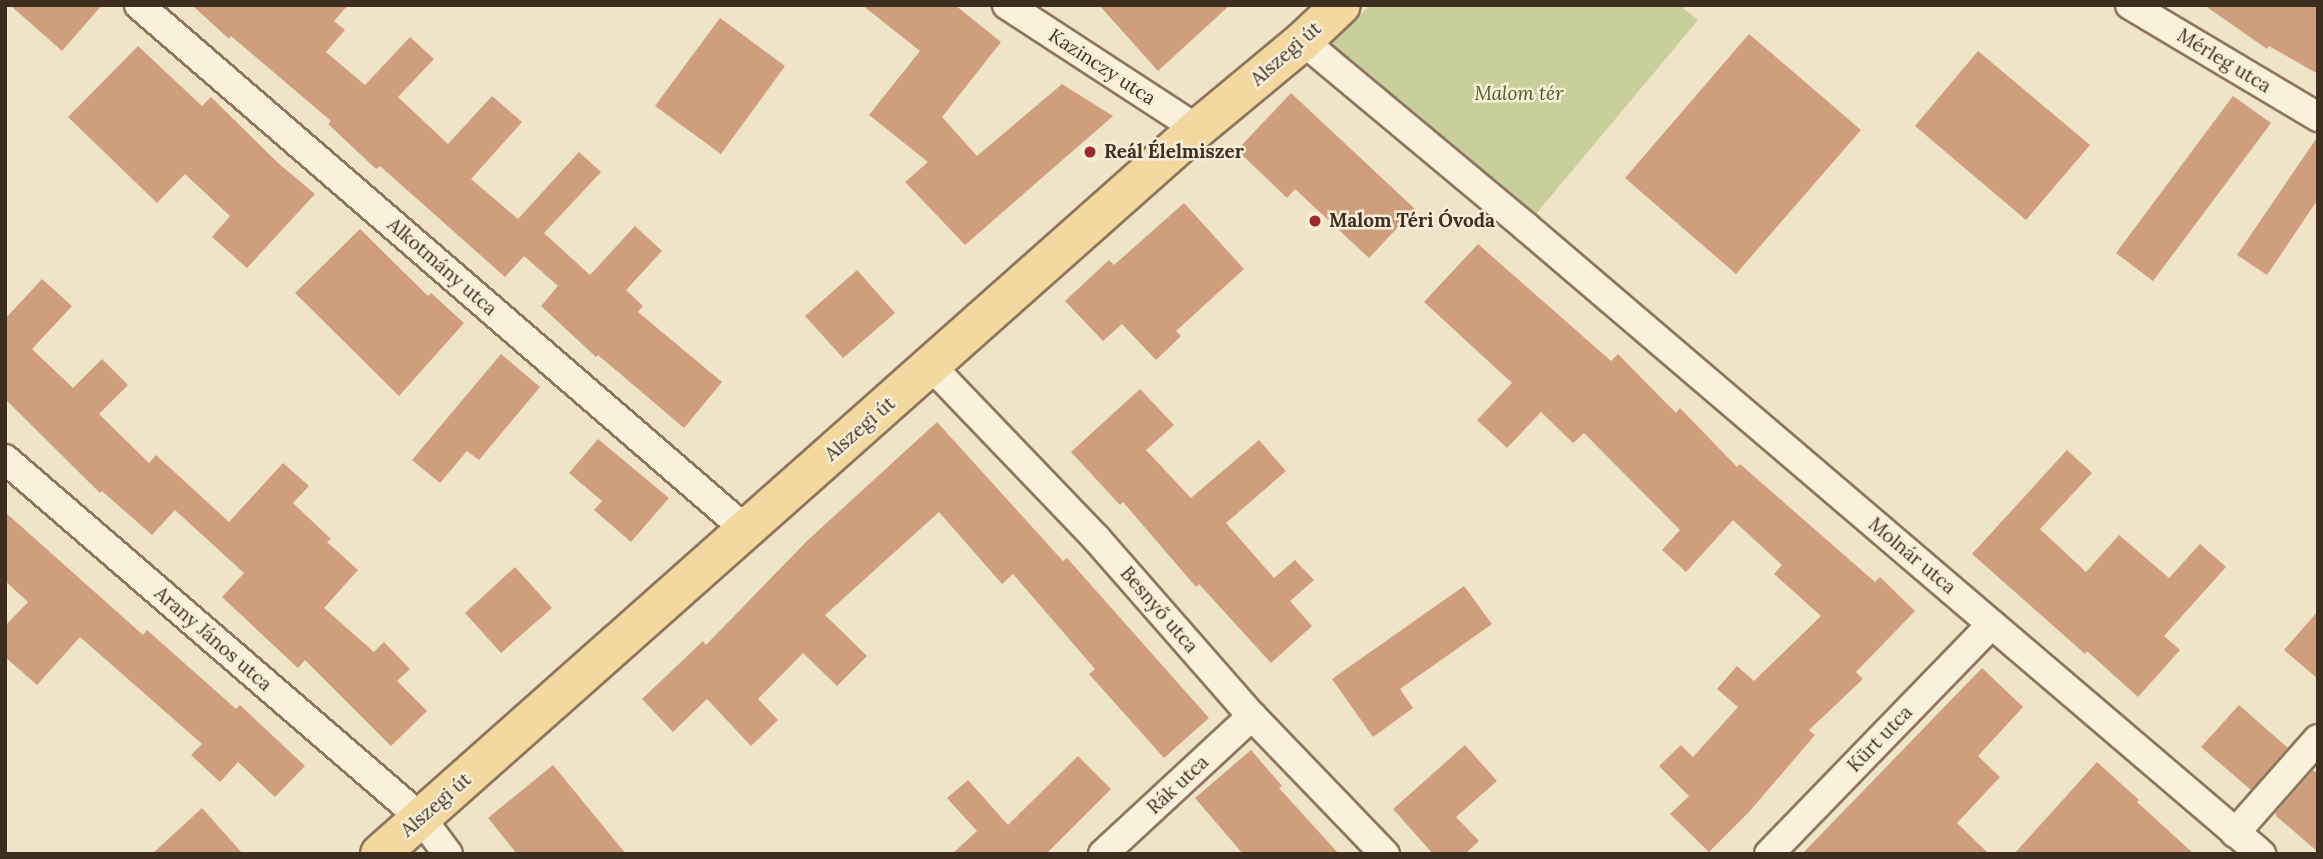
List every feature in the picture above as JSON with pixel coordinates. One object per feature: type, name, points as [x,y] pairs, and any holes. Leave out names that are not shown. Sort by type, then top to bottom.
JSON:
[{"type":"main road","name":"Alszegi út","points":[[380,854],[745,529],[932,367],[1197,129],[1303,41],[1341,5]]},
{"type":"street","name":"Alkotmány utca","points":[[139,5],[745,529]]},
{"type":"street","name":"Kazinczy utca","points":[[1007,5],[1197,129]]},
{"type":"street","name":"Mérleg utca","points":[[2130,5],[2318,117]]},
{"type":"street","name":"Molnár utca","points":[[1303,41],[1563,258],[2261,854]]},
{"type":"street","name":"Besnyő utca","points":[[932,367],[1096,538],[1252,716],[1385,854]]},
{"type":"street","name":"Arany János utca","points":[[5,459],[421,818],[448,854]]},
{"type":"street","name":"Kürt utca","points":[[1769,854],[1992,624]]},
{"type":"street","name":"Rák utca","points":[[1102,854],[1252,716]]},
{"type":"street","points":[[2235,833],[2318,739]]},
{"type":"green space","name":"Malom tér","points":[[1370,5],[1685,5],[1683,8],[1698,20],[1531,220],[1327,47]]},
{"type":"building","points":[[10,5],[102,5],[62,51]]},
{"type":"building","points":[[192,5],[348,5],[334,21],[345,30],[326,52],[365,85],[410,37],[434,59],[398,97],[448,144],[492,96],[522,122],[471,179],[518,219],[579,152],[601,172],[544,233],[590,275],[635,226],[662,251],[626,290],[643,306],[638,312],[722,382],[684,428],[598,355],[596,357],[541,306],[558,286],[524,256],[505,277],[380,166],[376,169],[328,124],[331,121],[231,36],[229,39]]},
{"type":"building","points":[[862,5],[955,5],[1001,42],[942,117],[977,156],[1062,84],[1113,116],[965,245],[905,182],[928,162],[869,115],[920,51]]},
{"type":"building","points":[[1099,5],[1230,5],[1158,71]]},
{"type":"building","points":[[2204,5],[2318,5],[2318,74],[2269,46],[2267,49]]},
{"type":"building","points":[[720,18],[785,66],[721,154],[655,106]]},
{"type":"building","points":[[1749,34],[1861,130],[1736,274],[1625,178]]},
{"type":"building","points":[[138,46],[202,106],[211,97],[278,163],[315,194],[247,268],[212,237],[230,216],[185,174],[157,203],[68,117]]},
{"type":"building","points":[[1978,51],[2090,145],[2026,220],[1915,126]]},
{"type":"building","points":[[1291,93],[1415,209],[1369,258],[1295,189],[1287,198],[1237,150]]},
{"type":"building","points":[[2233,96],[2271,123],[2153,281],[2116,253]]},
{"type":"building","points":[[2318,136],[2318,199],[2267,275],[2237,255]]},
{"type":"building","points":[[1184,203],[1244,269],[1176,331],[1181,336],[1156,360],[1122,324],[1103,341],[1065,301],[1109,260],[1114,265]]},
{"type":"building","points":[[360,229],[428,296],[431,293],[464,323],[399,396],[295,293]]},
{"type":"building","points":[[1478,244],[1611,361],[1618,354],[1676,413],[1680,408],[1737,467],[1740,464],[1875,582],[1880,577],[1915,611],[1856,672],[1863,679],[1809,730],[1815,735],[1749,812],[1709,852],[1670,814],[1689,796],[1659,766],[1681,745],[1693,757],[1738,707],[1717,689],[1737,666],[1754,681],[1821,616],[1774,574],[1782,565],[1733,520],[1686,572],[1662,550],[1680,530],[1584,433],[1573,443],[1541,412],[1507,448],[1477,420],[1512,383],[1424,302]]},
{"type":"building","points":[[857,270],[895,313],[843,358],[805,316]]},
{"type":"building","points":[[42,279],[72,306],[32,349],[73,388],[102,359],[128,385],[99,414],[149,463],[156,455],[229,522],[283,463],[309,486],[293,503],[331,539],[327,542],[358,570],[324,608],[374,652],[384,642],[410,669],[397,681],[427,711],[391,746],[305,660],[298,668],[222,597],[244,573],[175,510],[152,535],[102,491],[100,493],[5,399],[5,319]]},
{"type":"building","points":[[501,354],[540,387],[479,460],[467,451],[440,483],[412,460]]},
{"type":"building","points":[[1140,389],[1174,425],[1146,450],[1191,498],[1259,440],[1286,471],[1226,523],[1274,578],[1295,560],[1314,580],[1290,601],[1312,626],[1271,663],[1199,584],[1196,587],[1123,502],[1120,505],[1071,452]]},
{"type":"building","points":[[937,422],[1063,561],[1067,558],[1209,718],[1164,758],[1089,674],[1095,669],[1013,574],[1002,584],[939,512],[825,615],[867,656],[837,686],[803,653],[758,699],[778,720],[751,746],[707,699],[673,732],[642,699],[703,641],[706,645],[808,540]]},
{"type":"building","points":[[598,439],[669,498],[631,542],[594,510],[602,501],[569,473]]},
{"type":"building","points":[[2067,450],[2092,473],[2040,529],[2086,572],[2119,535],[2169,578],[2200,544],[2226,567],[2164,636],[2180,650],[2138,697],[1972,554]]},
{"type":"building","points":[[5,512],[143,635],[147,630],[236,709],[240,705],[305,766],[275,797],[238,762],[220,782],[191,755],[202,744],[80,637],[37,685],[5,657],[5,626],[28,602],[5,581]]},
{"type":"building","points":[[515,567],[552,608],[501,653],[465,613]]},
{"type":"building","points":[[1464,586],[1492,624],[1400,689],[1413,708],[1373,737],[1332,679]]},
{"type":"building","points":[[2318,611],[2318,679],[2284,650]]},
{"type":"building","points":[[1982,668],[2023,707],[1978,756],[2000,777],[1957,823],[1989,854],[1802,854]]},
{"type":"building","points":[[2239,705],[2288,748],[2251,790],[2201,747]]},
{"type":"building","points":[[1465,745],[1497,781],[1456,817],[1479,841],[1465,854],[1433,854],[1393,809]]},
{"type":"building","points":[[1251,750],[1282,786],[1279,788],[1339,854],[1243,854],[1195,798]]},
{"type":"building","points":[[1078,756],[1111,789],[1046,854],[952,854],[977,831],[947,798],[968,780],[1008,825]]},
{"type":"building","points":[[2097,762],[2139,800],[2137,802],[2194,854],[2014,854]]},
{"type":"building","points":[[553,765],[626,854],[517,854],[488,818]]},
{"type":"building","points":[[2313,770],[2318,774],[2318,852],[2276,816],[2276,812]]},
{"type":"building","points":[[202,808],[243,854],[152,854]]},
{"type":"place","name":"Reál Élelmiszer","points":[[1090,152]]},
{"type":"place","name":"Malom Téri Óvoda","points":[[1315,221]]}]
